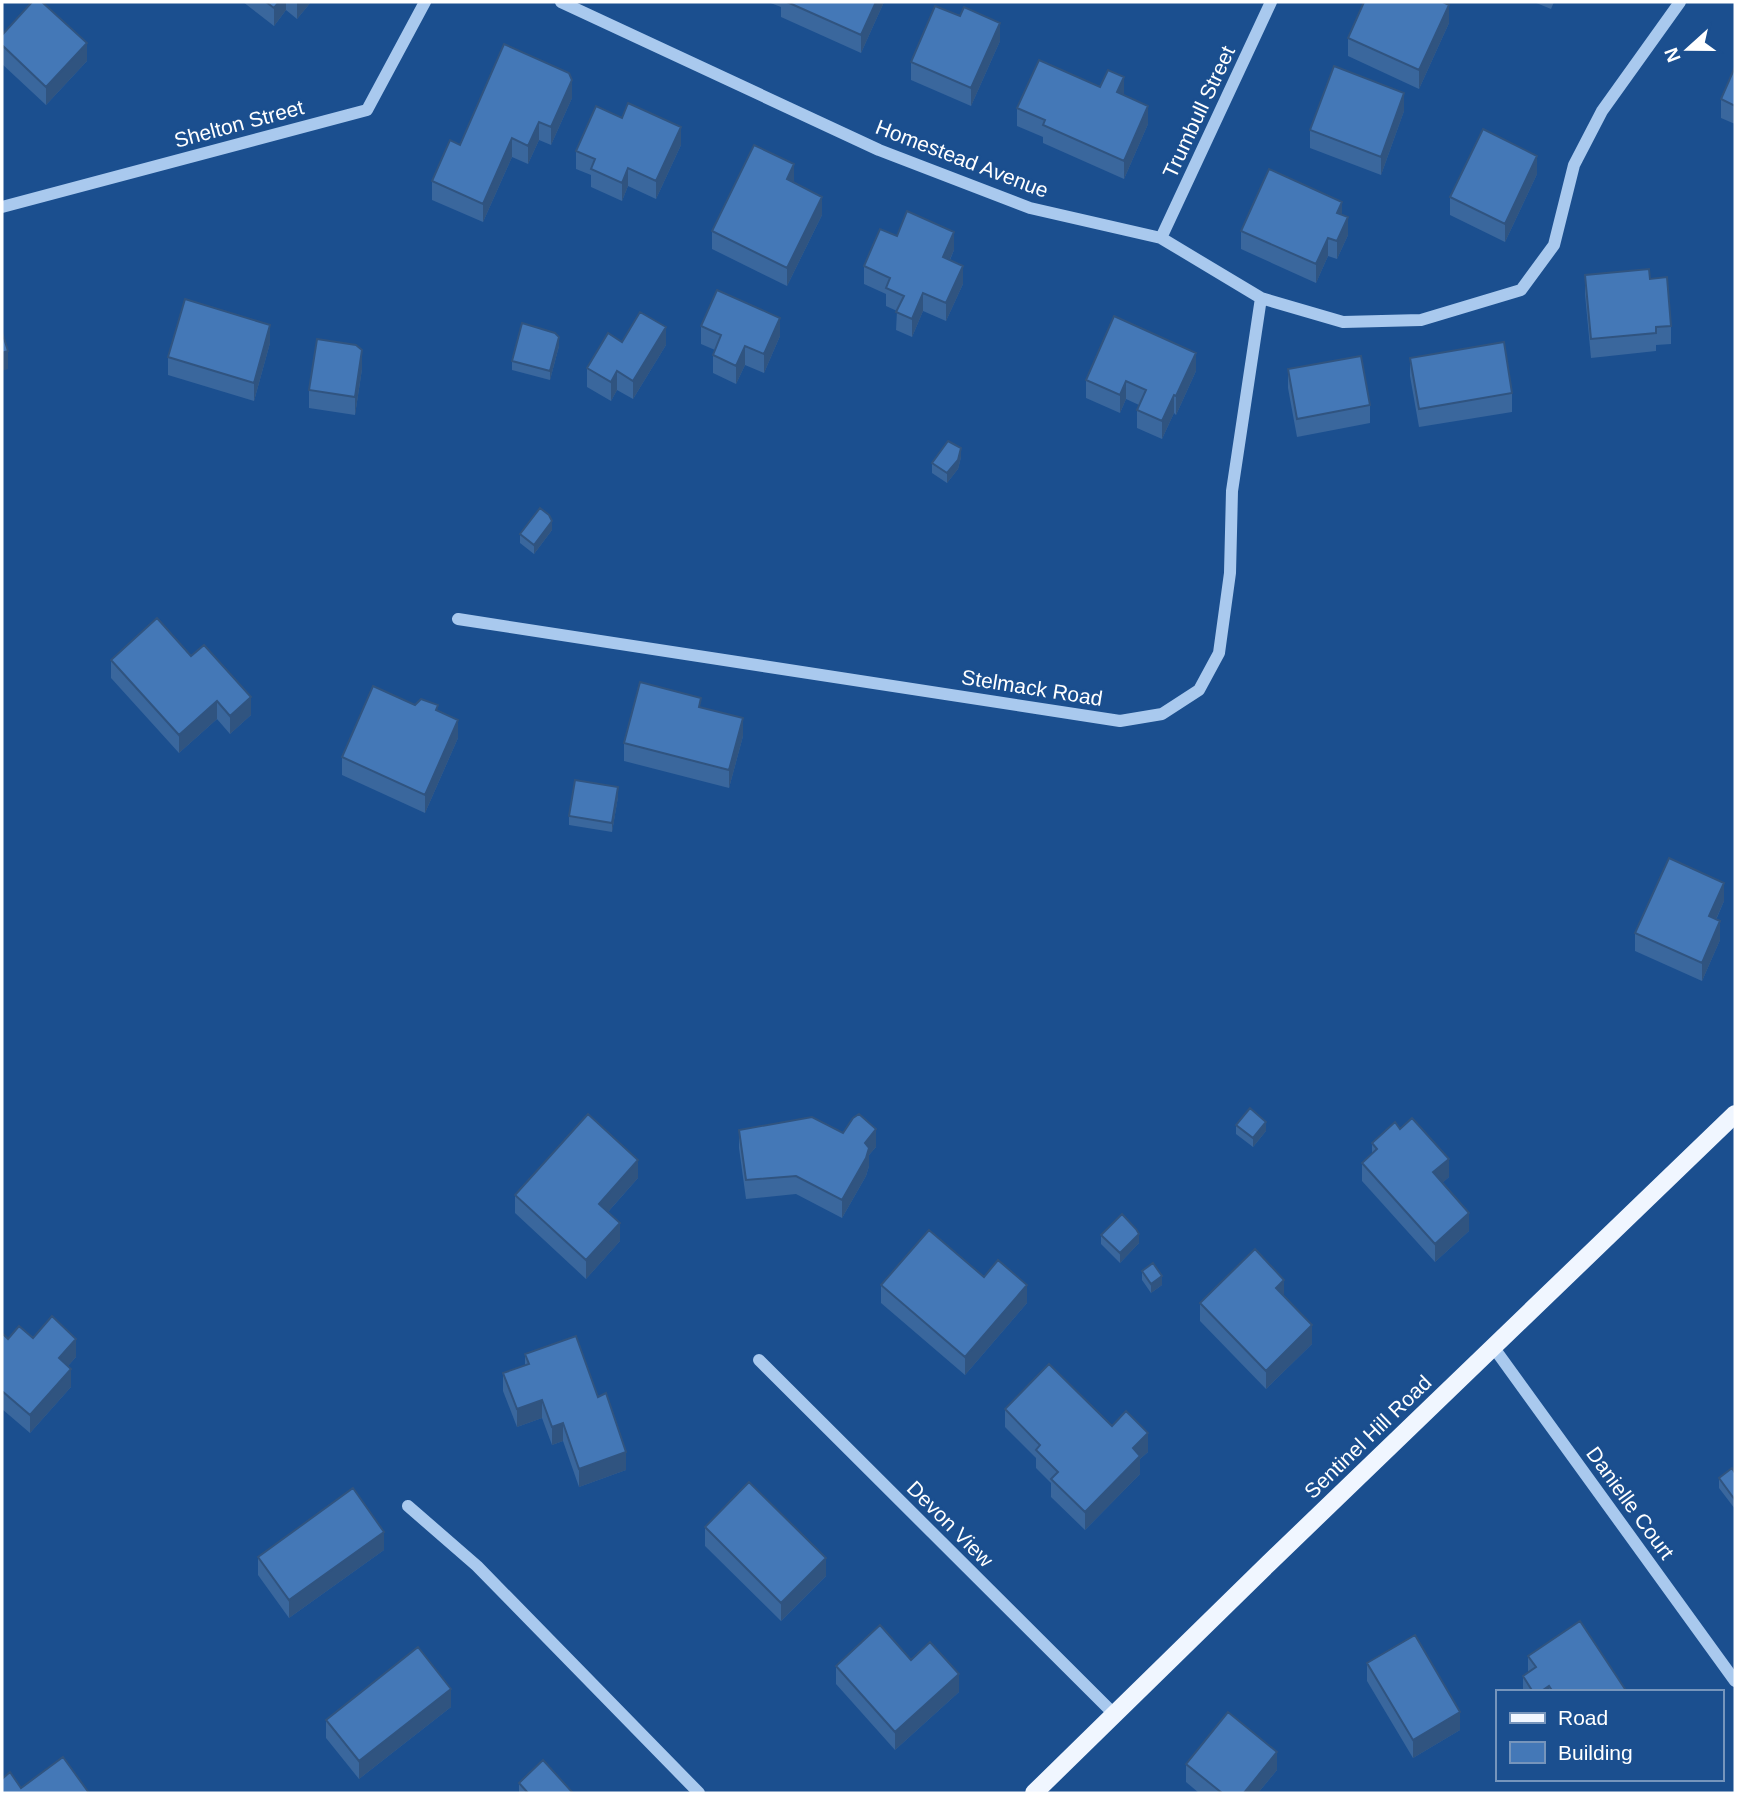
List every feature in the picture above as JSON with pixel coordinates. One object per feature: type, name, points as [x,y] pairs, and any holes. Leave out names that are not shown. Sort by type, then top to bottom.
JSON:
[{"type":"main road","name":"Sentinel Hill Road","points":[[1034,1793],[1259,1572],[1735,1114]]},
{"type":"street","name":"Shelton Street","points":[[2,207],[367,110],[425,2]]},
{"type":"street","name":"Homestead Avenue","points":[[561,2],[879,150],[1030,208],[1161,238],[1261,298],[1343,322],[1421,320],[1521,290],[1554,245],[1574,165],[1602,111],[1680,2]]},
{"type":"street","name":"Trumbull Street","points":[[1161,238],[1271,2]]},
{"type":"street","name":"Stelmack Road","points":[[458,619],[1120,720],[1162,714],[1199,690],[1219,653],[1230,573],[1232,491],[1261,298]]},
{"type":"street","name":"Danielle Court","points":[[1494,1348],[1735,1681]]},
{"type":"street","name":"Devon View","points":[[759,1360],[1114,1714]]},
{"type":"street","points":[[408,1506],[477,1566],[699,1793]]},
{"type":"building","points":[[32,2],[42,2],[87,43],[46,87],[2,45],[2,35]]},
{"type":"building","points":[[266,2],[279,2],[274,8]]},
{"type":"building","points":[[787,2],[876,2],[861,35]]},
{"type":"building","points":[[1364,2],[1443,2],[1449,5],[1419,70],[1348,38]]},
{"type":"building","points":[[935,6],[960,16],[964,7],[1000,23],[971,88],[911,62]]},
{"type":"building","points":[[504,44],[569,73],[572,80],[551,127],[539,122],[528,146],[512,138],[483,204],[432,181],[450,140],[460,145]]},
{"type":"building","points":[[1039,60],[1100,87],[1108,70],[1124,77],[1117,92],[1148,106],[1124,161],[1043,125],[1045,120],[1017,108]]},
{"type":"building","points":[[1334,66],[1404,93],[1381,157],[1310,130]]},
{"type":"building","points":[[1735,67],[1735,106],[1721,99]]},
{"type":"building","points":[[628,103],[681,127],[656,181],[628,168],[622,183],[591,169],[595,159],[576,151],[596,106],[622,118]]},
{"type":"building","points":[[1483,129],[1537,156],[1505,224],[1450,197]]},
{"type":"building","points":[[754,145],[794,164],[787,179],[822,197],[787,268],[712,231]]},
{"type":"building","points":[[1269,169],[1342,202],[1337,213],[1348,217],[1337,241],[1328,238],[1316,264],[1241,231]]},
{"type":"building","points":[[907,211],[954,232],[943,257],[963,266],[946,303],[923,293],[912,319],[896,312],[904,296],[886,288],[890,278],[864,266],[880,229],[897,236]]},
{"type":"building","points":[[1649,269],[1650,279],[1667,277],[1671,326],[1656,327],[1656,333],[1591,339],[1585,275]]},
{"type":"building","points":[[717,290],[780,318],[764,354],[745,346],[736,366],[713,355],[721,335],[701,326]]},
{"type":"building","points":[[185,299],[270,325],[254,383],[168,357]]},
{"type":"building","points":[[640,312],[666,327],[633,381],[617,371],[611,382],[587,368],[608,333],[622,342]]},
{"type":"building","points":[[1114,316],[1196,353],[1162,421],[1137,410],[1146,390],[1126,381],[1120,395],[1086,380]]},
{"type":"building","points":[[522,323],[555,333],[559,337],[550,371],[512,361]]},
{"type":"building","points":[[2,332],[8,351],[2,353]]},
{"type":"building","points":[[317,339],[356,345],[362,350],[355,397],[309,390]]},
{"type":"building","points":[[1504,342],[1512,393],[1419,409],[1410,358]]},
{"type":"building","points":[[1361,356],[1370,405],[1297,419],[1288,369]]},
{"type":"building","points":[[948,441],[961,448],[958,460],[947,473],[932,463]]},
{"type":"building","points":[[540,508],[552,521],[534,545],[520,534]]},
{"type":"building","points":[[157,618],[191,656],[204,645],[251,697],[230,716],[217,701],[179,735],[111,660]]},
{"type":"building","points":[[640,682],[701,698],[699,707],[743,718],[729,770],[624,743]]},
{"type":"building","points":[[373,686],[415,705],[421,699],[438,705],[436,710],[458,720],[425,795],[342,757]]},
{"type":"building","points":[[575,780],[618,787],[612,823],[569,816]]},
{"type":"building","points":[[1669,858],[1724,883],[1709,916],[1720,921],[1702,963],[1635,933]]},
{"type":"building","points":[[1250,1108],[1266,1122],[1253,1138],[1236,1125]]},
{"type":"building","points":[[588,1114],[638,1160],[599,1204],[620,1223],[586,1260],[515,1195]]},
{"type":"building","points":[[859,1114],[876,1129],[865,1143],[869,1148],[866,1158],[842,1200],[796,1176],[746,1180],[739,1130],[812,1117],[843,1133]]},
{"type":"building","points":[[1412,1118],[1449,1159],[1433,1172],[1469,1213],[1435,1244],[1362,1163],[1377,1149],[1372,1143],[1395,1122],[1400,1129]]},
{"type":"building","points":[[1122,1214],[1139,1234],[1120,1253],[1101,1235]]},
{"type":"building","points":[[929,1230],[984,1277],[998,1260],[1027,1285],[965,1357],[881,1285]]},
{"type":"building","points":[[1255,1249],[1284,1280],[1276,1288],[1312,1325],[1266,1371],[1200,1303]]},
{"type":"building","points":[[1153,1263],[1162,1276],[1151,1284],[1142,1271]]},
{"type":"building","points":[[52,1316],[76,1339],[59,1358],[71,1369],[30,1415],[2,1391],[2,1333],[8,1339],[19,1326],[33,1338]]},
{"type":"building","points":[[576,1336],[598,1397],[606,1393],[626,1452],[579,1469],[563,1423],[552,1427],[542,1400],[517,1409],[503,1373],[529,1364],[525,1354]]},
{"type":"building","points":[[1049,1364],[1112,1426],[1126,1411],[1148,1433],[1133,1448],[1140,1456],[1085,1512],[1051,1479],[1058,1472],[1036,1450],[1040,1445],[1005,1409]]},
{"type":"building","points":[[1732,1468],[1735,1473],[1735,1500],[1719,1478]]},
{"type":"building","points":[[749,1482],[826,1558],[781,1603],[705,1527]]},
{"type":"building","points":[[353,1488],[384,1532],[289,1600],[258,1557]]},
{"type":"building","points":[[1580,1621],[1626,1690],[1552,1690],[1549,1686],[1543,1690],[1532,1690],[1523,1676],[1536,1667],[1528,1656]]},
{"type":"building","points":[[880,1625],[911,1660],[930,1642],[959,1674],[895,1732],[836,1666]]},
{"type":"building","points":[[1415,1635],[1460,1712],[1413,1740],[1367,1663]]},
{"type":"building","points":[[418,1647],[451,1689],[359,1761],[326,1720]]},
{"type":"building","points":[[1228,1712],[1277,1752],[1244,1793],[1222,1793],[1186,1764]]},
{"type":"building","points":[[63,1757],[89,1793],[2,1793],[2,1779],[10,1772],[21,1788]]},
{"type":"building","points":[[543,1760],[573,1793],[528,1793],[519,1783]]}]
